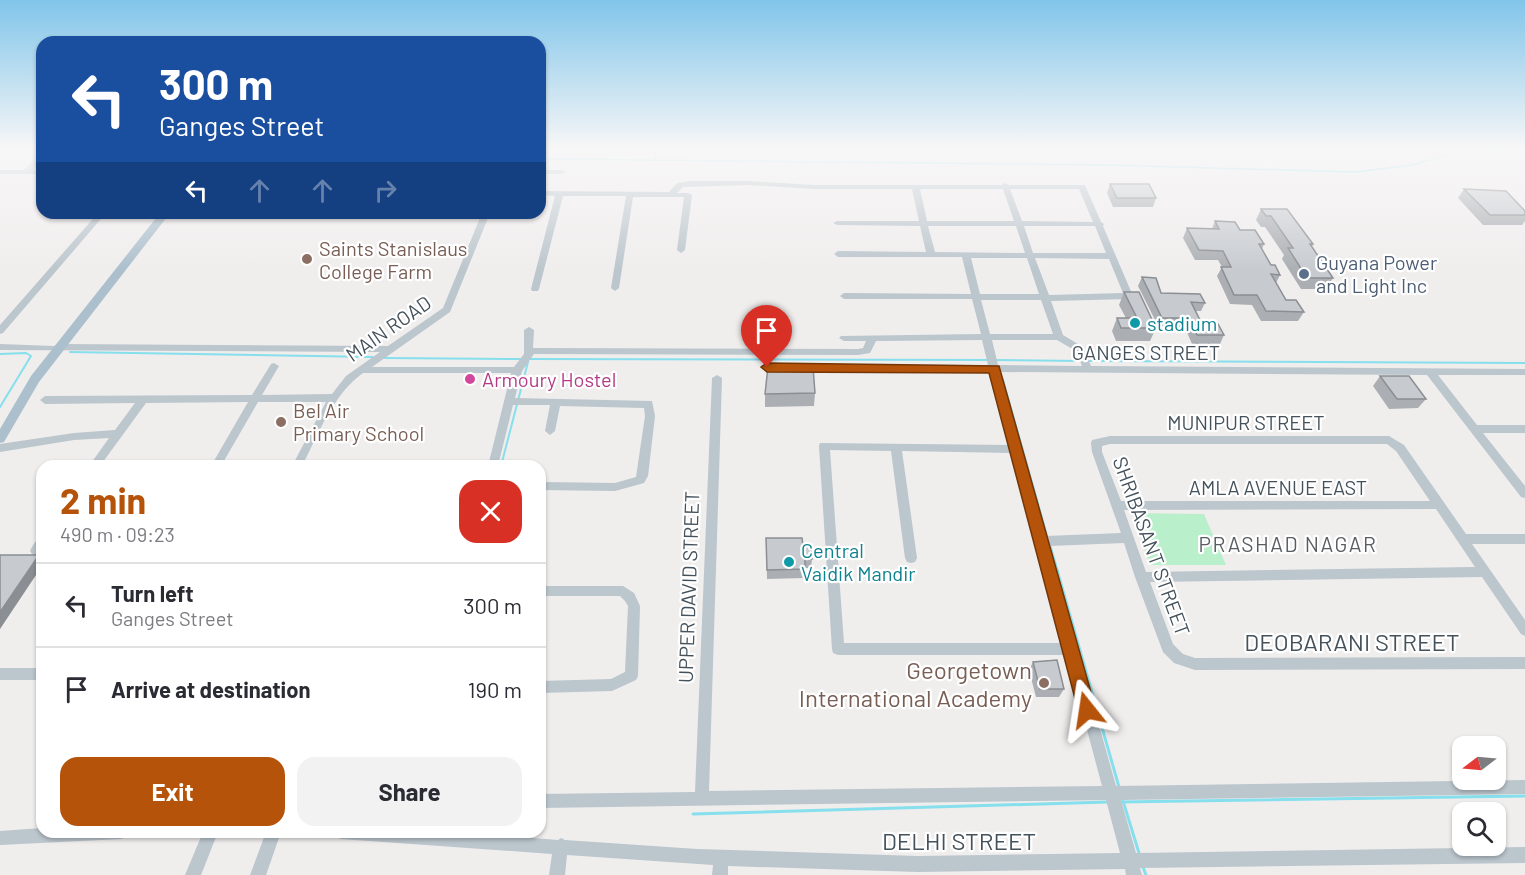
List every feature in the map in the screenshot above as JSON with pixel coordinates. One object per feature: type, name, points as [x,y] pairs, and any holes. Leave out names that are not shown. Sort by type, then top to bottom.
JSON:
[{"type":"main road","points":[[1,445],[35,379],[55,347],[152,219]]},
{"type":"main road","points":[[0,423],[27,379],[160,219]]},
{"type":"street","points":[[672,193],[675,190]]},
{"type":"street","points":[[916,190],[931,254]]},
{"type":"street","points":[[1006,190],[1059,338]]},
{"type":"street","points":[[844,296],[1129,296],[1083,190]]},
{"type":"street","points":[[546,193],[688,195],[681,250]]},
{"type":"street","points":[[535,289],[560,193]]},
{"type":"street","points":[[615,288],[630,193]]},
{"type":"street","points":[[0,331],[97,219]]},
{"type":"street","name":"MAIN ROAD","points":[[300,460],[333,398],[362,367],[432,321],[450,305],[484,219]]},
{"type":"street","points":[[837,223],[1100,224]]},
{"type":"street","points":[[838,254],[1113,256]]},
{"type":"street","points":[[966,255],[1016,449],[1048,540],[1070,649],[1132,868]]},
{"type":"street","points":[[495,460],[518,401],[522,361],[529,330]]},
{"type":"street","points":[[844,338],[1059,338],[1080,349],[1085,364]]},
{"type":"street","points":[[362,367],[522,361],[542,350],[858,352],[867,351],[872,338]]},
{"type":"street","points":[[0,346],[387,349]]},
{"type":"street","name":"GANGES STREET","points":[[767,367],[993,363],[1525,372]]},
{"type":"street","points":[[219,460],[274,366]]},
{"type":"street","points":[[1430,372],[1525,494]]},
{"type":"street","name":"UPPER DAVID STREET","points":[[702,797],[717,378]]},
{"type":"street","points":[[45,400],[333,398]]},
{"type":"street","points":[[98,460],[143,399]]},
{"type":"street","points":[[518,401],[648,404],[650,416],[643,476],[637,482],[615,487],[546,486]]},
{"type":"street","points":[[550,431],[556,402]]},
{"type":"street","points":[[1474,429],[1525,429]]},
{"type":"street","points":[[1,445],[20,446],[58,441],[83,434],[118,434]]},
{"type":"street","name":"MUNIPUR STREET","points":[[1096,443],[1110,440],[1380,439],[1395,444],[1439,505]]},
{"type":"street","name":"SHRIBASANT STREET","points":[[1096,443],[1097,452],[1168,648],[1179,659]]},
{"type":"street","points":[[1016,449],[824,446],[838,649],[1070,649]]},
{"type":"street","points":[[896,447],[911,558]]},
{"type":"street","points":[[1439,505],[1525,630]]},
{"type":"street","name":"AMLA AVENUE EAST","points":[[1116,506],[1439,505]]},
{"type":"street","points":[[1048,540],[1128,538]]},
{"type":"street","points":[[1463,539],[1525,539]]},
{"type":"street","points":[[1141,577],[1484,572]]},
{"type":"street","points":[[546,591],[623,591],[630,597],[634,606],[631,676],[612,685],[546,687]]},
{"type":"street","name":"DEOBARANI STREET","points":[[1179,659],[1195,664],[1525,663]]},
{"type":"street","points":[[0,674],[36,674]]},
{"type":"street","points":[[546,801],[702,797],[1112,798],[1130,791],[1525,787]]},
{"type":"street","points":[[0,838],[36,836]]},
{"type":"street","points":[[193,875],[208,838]]},
{"type":"street","points":[[258,875],[272,838]]},
{"type":"street","name":"DELHI STREET","points":[[450,838],[721,857],[1132,868],[1525,855]]},
{"type":"street","points":[[557,875],[561,846]]},
{"type":"street","points":[[720,875],[721,857]]},
{"type":"green space","points":[[1132,513],[1204,514],[1226,565],[1150,565]]},
{"type":"building","points":[[1113,190],[1152,190],[1156,198],[1117,198]]},
{"type":"building","points":[[1465,190],[1506,191],[1525,211],[1525,215],[1490,215]]},
{"type":"building","points":[[1261,209],[1287,209],[1313,244],[1310,244],[1333,278],[1307,278],[1288,248],[1293,248],[1271,216],[1266,216]]},
{"type":"building","points":[[1215,221],[1235,222],[1240,230],[1255,230],[1264,244],[1259,244],[1271,265],[1275,265],[1280,275],[1271,274],[1286,300],[1296,300],[1304,312],[1266,311],[1257,295],[1234,295],[1221,267],[1231,267],[1223,251],[1199,250],[1187,228],[1219,229]]},
{"type":"building","points":[[1142,277],[1156,278],[1161,293],[1200,294],[1205,303],[1191,302],[1202,324],[1218,324],[1224,335],[1197,335],[1190,321],[1185,318],[1162,318]]},
{"type":"building","points":[[1124,292],[1139,292],[1156,328],[1121,328],[1117,318],[1137,318]]},
{"type":"building","points":[[768,367],[813,367],[815,393],[765,394]]},
{"type":"building","points":[[1380,376],[1409,376],[1426,399],[1397,399]]},
{"type":"building","name":"Central Vaidik Mandir","points":[[766,538],[802,538],[803,546],[811,546],[812,559],[805,559],[805,569],[767,570]]},
{"type":"building","points":[[0,555],[36,555],[36,559],[0,612]]},
{"type":"building","points":[[1057,660],[1064,689],[1040,689],[1033,662]]},
{"type":"waterway","points":[[70,352],[373,357]]},
{"type":"waterway","points":[[0,354],[26,353],[31,356],[0,407]]},
{"type":"waterway","points":[[385,358],[523,359]]},
{"type":"waterway","points":[[529,359],[988,360]]},
{"type":"waterway","points":[[994,360],[1081,361]]},
{"type":"waterway","points":[[1087,361],[1525,363]]},
{"type":"waterway","points":[[503,460],[528,362]]},
{"type":"waterway","points":[[1003,380],[1048,539]]},
{"type":"waterway","points":[[1050,544],[1058,572]]},
{"type":"waterway","points":[[1057,570],[1119,787]]},
{"type":"waterway","points":[[1123,802],[1525,796]]},
{"type":"waterway","points":[[693,814],[1108,802]]},
{"type":"waterway","points":[[1123,802],[1139,853]]},
{"type":"waterway","points":[[1143,867],[1146,875]]},
{"type":"place","name":"Saints Stanislaus College Farm","points":[[307,259]]},
{"type":"place","name":"Guyana Power and Light Inc","points":[[1304,274]]},
{"type":"place","name":"stadium","points":[[1135,323]]},
{"type":"place","name":"Armoury Hostel","points":[[470,379]]},
{"type":"place","name":"Bel Air Primary School","points":[[281,422]]},
{"type":"place","name":"Central Vaidik Mandir","points":[[789,562]]},
{"type":"place","name":"Georgetown International Academy","points":[[1044,683]]},
{"type":"district","name":"PRASHAD NAGAR","points":[[1288,543]]},
{"type":"route","points":[[767,367],[994,369],[1087,710]]}]
